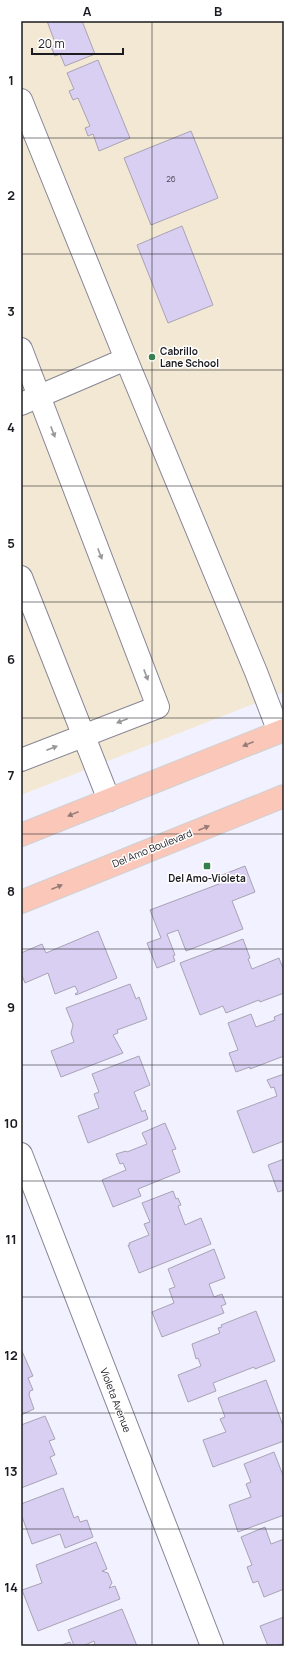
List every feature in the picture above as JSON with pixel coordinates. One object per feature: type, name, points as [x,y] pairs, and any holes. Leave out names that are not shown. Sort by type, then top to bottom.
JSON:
[{"type":"main road","points":[[21,835],[281,731]]},
{"type":"main road","name":"Del Amo Boulevard","points":[[21,902],[284,796]]},
{"type":"street","points":[[21,100],[126,359],[281,731]]},
{"type":"street","points":[[21,349],[30,400],[158,707],[21,760]]},
{"type":"street","points":[[30,400],[126,359]]},
{"type":"street","points":[[21,577],[109,800]]},
{"type":"street","name":"Violeta Avenue","points":[[21,1154],[212,1646]]},
{"type":"shaded area","name":"Cabrillo Lane School","points":[[21,21],[284,21],[284,692],[21,795]]},
{"type":"building","points":[[47,21],[82,21],[95,54],[65,66],[60,54],[55,56],[51,47],[56,45]]},
{"type":"building","points":[[98,60],[130,138],[99,151],[93,134],[88,136],[85,128],[90,126],[78,98],[73,100],[69,91],[74,89],[67,73]]},
{"type":"building","points":[[191,131],[218,198],[151,225],[124,158]]},
{"type":"building","points":[[182,226],[213,305],[168,323],[137,245]]},
{"type":"building","points":[[245,866],[255,892],[232,901],[243,929],[186,951],[178,930],[167,934],[175,955],[173,956],[175,961],[157,968],[147,943],[161,938],[150,910],[219,884],[217,877]]},
{"type":"building","points":[[98,931],[117,978],[76,995],[75,994],[78,992],[75,986],[55,994],[48,973],[25,983],[21,973],[21,953],[42,944],[46,953]]},
{"type":"building","points":[[243,939],[250,958],[248,959],[252,969],[279,958],[284,971],[284,993],[260,1002],[259,1000],[226,1013],[223,1006],[200,1015],[180,963]]},
{"type":"building","points":[[130,984],[136,999],[139,997],[147,1019],[117,1030],[118,1033],[113,1035],[123,1053],[61,1077],[51,1051],[74,1042],[71,1033],[73,1025],[66,1008]]},
{"type":"building","points":[[284,1013],[284,1056],[250,1069],[250,1067],[236,1072],[229,1053],[238,1050],[228,1023],[251,1014],[256,1027],[275,1020],[274,1017]]},
{"type":"building","points":[[139,1056],[150,1085],[134,1092],[142,1112],[145,1110],[148,1119],[88,1143],[78,1116],[99,1108],[94,1094],[99,1092],[92,1074]]},
{"type":"building","points":[[284,1074],[284,1141],[253,1153],[237,1111],[277,1096],[274,1087],[271,1088],[267,1080]]},
{"type":"building","points":[[165,1123],[176,1149],[172,1150],[180,1172],[138,1189],[141,1196],[113,1207],[102,1180],[126,1170],[123,1163],[120,1164],[116,1154],[127,1152],[147,1144],[142,1133]]},
{"type":"building","points":[[284,1159],[284,1190],[278,1192],[268,1165]]},
{"type":"building","points":[[173,1191],[176,1199],[178,1198],[181,1205],[178,1206],[185,1225],[201,1218],[211,1244],[139,1273],[128,1245],[130,1245],[129,1243],[149,1235],[144,1224],[150,1222],[142,1203]]},
{"type":"building","points":[[214,1249],[225,1278],[209,1284],[214,1297],[222,1294],[226,1304],[221,1306],[224,1313],[162,1337],[152,1312],[174,1303],[169,1289],[175,1287],[168,1269]]},
{"type":"building","points":[[256,1311],[275,1361],[255,1369],[254,1367],[213,1383],[216,1391],[188,1402],[178,1375],[201,1366],[198,1358],[196,1359],[192,1344],[220,1333],[218,1328],[222,1327],[221,1325]]},
{"type":"building","points":[[21,1349],[33,1376],[28,1378],[33,1390],[30,1391],[29,1395],[34,1409],[21,1415]]},
{"type":"building","points":[[266,1380],[284,1428],[284,1441],[213,1467],[203,1440],[226,1432],[220,1419],[225,1417],[218,1398]]},
{"type":"building","points":[[45,1416],[55,1439],[49,1441],[55,1455],[50,1457],[57,1474],[21,1488],[21,1425]]},
{"type":"building","points":[[274,1452],[284,1478],[284,1515],[238,1532],[229,1505],[251,1497],[246,1484],[251,1482],[244,1464]]},
{"type":"building","points":[[63,1488],[74,1518],[78,1516],[80,1522],[87,1520],[93,1537],[65,1548],[60,1534],[32,1544],[21,1514],[21,1504]]},
{"type":"building","points":[[265,1527],[271,1544],[284,1539],[284,1589],[264,1597],[258,1581],[253,1583],[247,1567],[252,1565],[241,1537]]},
{"type":"building","points":[[96,1542],[107,1569],[102,1571],[108,1573],[112,1583],[109,1588],[115,1586],[120,1599],[38,1631],[22,1590],[42,1583],[36,1565]]},
{"type":"building","points":[[122,1609],[137,1646],[90,1646],[95,1644],[94,1641],[83,1646],[74,1646],[68,1630]]},
{"type":"building","points":[[284,1617],[284,1646],[281,1644],[277,1646],[268,1646],[260,1626]]},
{"type":"building","points":[[70,1642],[72,1646],[59,1646]]},
{"type":"place","name":"Cabrillo Lane School","points":[[152,357]]},
{"type":"place","name":"Del Amo-Violeta","points":[[207,866]]}]
